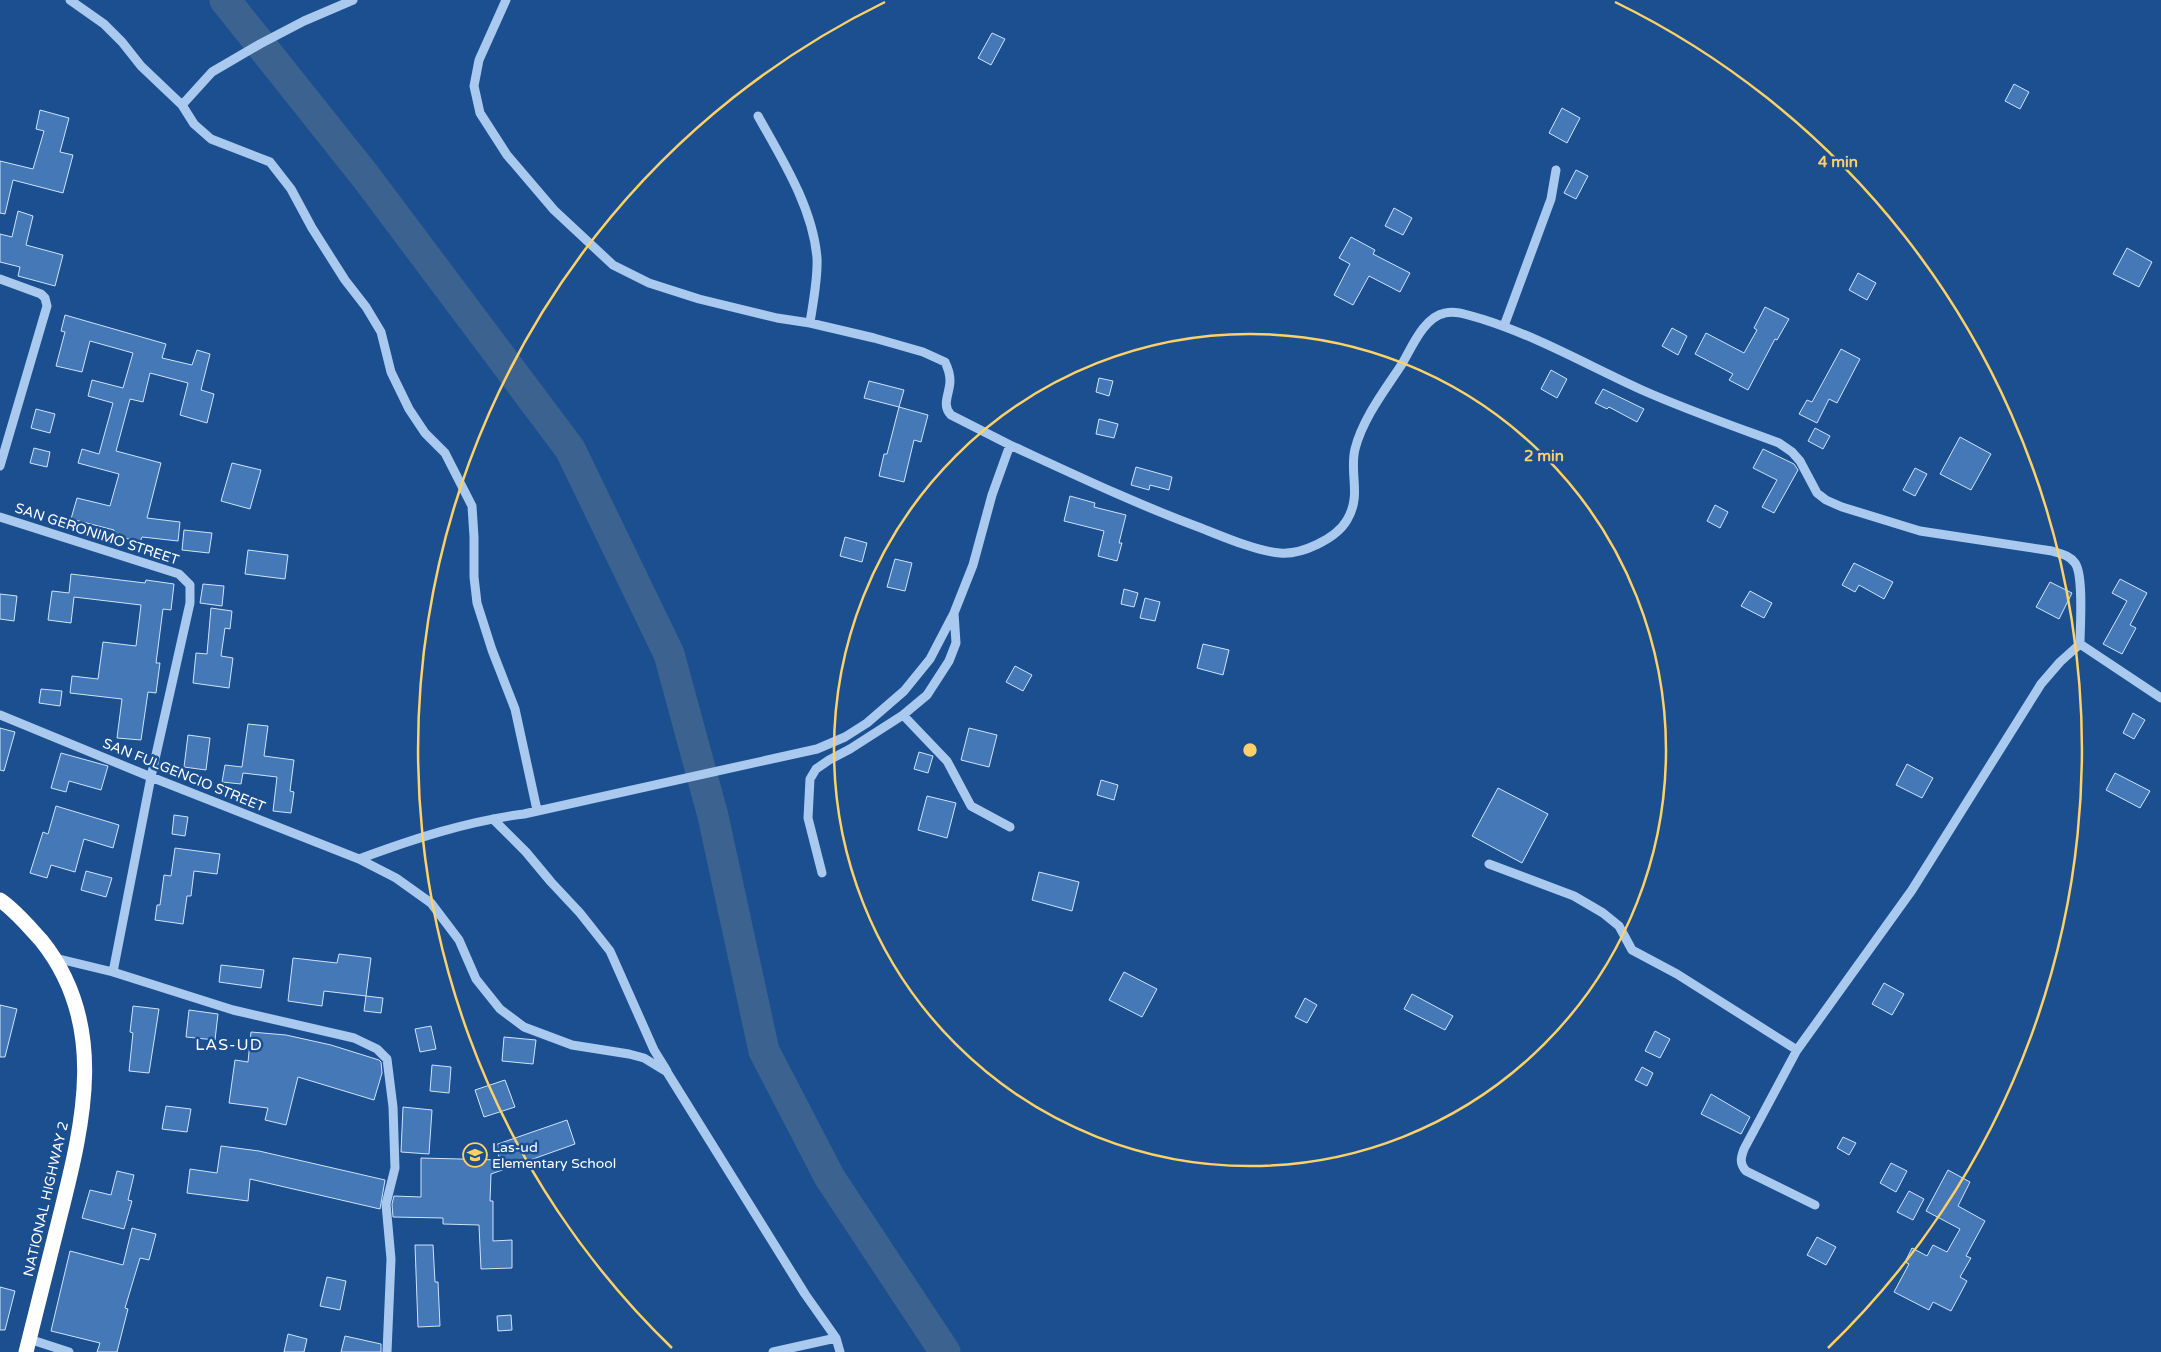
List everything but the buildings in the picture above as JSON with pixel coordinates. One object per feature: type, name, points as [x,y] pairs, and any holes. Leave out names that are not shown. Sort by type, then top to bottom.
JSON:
[{"type":"highway","name":"NATIONAL HIGHWAY 2","points":[[0,900],[31,928],[55,958],[75,998],[83,1031],[85,1068],[83,1114],[75,1158],[28,1346]]},
{"type":"street","points":[[70,0],[104,24],[122,42],[141,66],[182,105],[194,124],[210,139],[270,162],[291,189],[312,228],[381,332],[391,372],[409,409],[426,433],[446,453],[472,506],[476,603],[514,710],[536,810]]},
{"type":"street","points":[[182,105],[212,72],[304,21],[353,0]]},
{"type":"street","points":[[506,0],[479,60],[474,86],[480,113],[508,155],[554,210],[613,265],[649,283],[699,299],[776,318],[810,323],[874,338],[923,352],[945,362],[950,382],[946,402],[951,416],[1149,509],[1236,542],[1280,553],[1303,552],[1333,535],[1346,522],[1353,506],[1356,491],[1355,450],[1372,410],[1429,322],[1443,313],[1458,312],[1504,326],[1554,347],[1643,390],[1778,443],[1792,452],[1800,461],[1817,493],[1826,500],[1842,507],[1920,531],[2052,551],[2068,556],[2076,564],[2080,575],[2080,644],[2060,662],[2041,684],[1912,890],[1797,1050],[1744,1149],[1741,1159],[1742,1167],[1746,1171],[1815,1205]]},
{"type":"street","points":[[758,116],[791,175],[813,233],[817,258],[810,323]]},
{"type":"street","points":[[1504,326],[1551,199],[1556,170]]},
{"type":"street","points":[[0,279],[40,294],[45,298],[47,306],[0,466]]},
{"type":"street","points":[[359,858],[403,842],[493,819],[817,749],[845,737],[867,723],[904,691],[930,659],[954,613],[973,565],[992,496],[1010,444]]},
{"type":"street","name":"SAN GERONIMO STREET","points":[[0,517],[179,574],[190,585],[190,603],[151,777]]},
{"type":"street","points":[[822,874],[808,818],[810,779],[816,769],[903,716],[927,695],[949,661],[956,643],[954,613]]},
{"type":"street","points":[[2080,644],[2161,698]]},
{"type":"street","name":"SAN FULGENCIO STREET","points":[[0,715],[151,777],[359,858],[396,878],[430,903],[459,940],[476,978],[500,1009],[524,1027],[572,1044],[644,1058],[667,1072]]},
{"type":"street","points":[[903,716],[947,761],[971,806],[1010,827]]},
{"type":"street","points":[[113,972],[151,777]]},
{"type":"street","points":[[493,819],[526,852],[580,913],[610,951],[654,1050],[804,1294],[836,1338],[840,1352]]},
{"type":"street","points":[[1489,864],[1574,896],[1603,913],[1619,926],[1632,950],[1677,974],[1797,1050]]},
{"type":"street","points":[[55,958],[113,972],[233,1010],[354,1038],[378,1049],[387,1059],[393,1107],[395,1168],[386,1204],[391,1259],[387,1352]]},
{"type":"street","points":[[773,1352],[836,1338]]},
{"type":"street","points":[[28,1346],[69,1352]]},
{"type":"waterway","points":[[225,0],[366,177],[570,449],[669,654],[713,816],[764,1051],[830,1178],[945,1352]]},
{"type":"place","name":"Las-ud Elementary School","points":[[475,1155]]},
{"type":"district","name":"LAS-UD","points":[[229,1045]]}]
